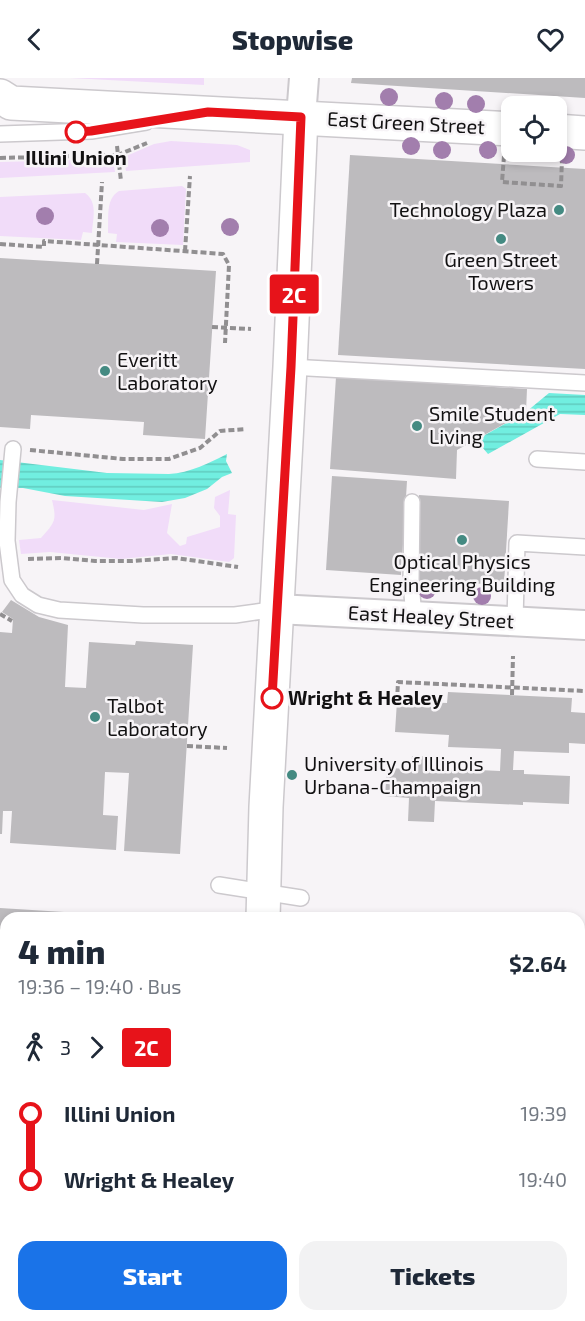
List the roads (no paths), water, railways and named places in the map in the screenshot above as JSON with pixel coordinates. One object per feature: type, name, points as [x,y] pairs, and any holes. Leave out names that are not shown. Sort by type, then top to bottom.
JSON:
[{"type":"street","points":[[264,905],[266,807],[291,367],[304,78]]},
{"type":"street","name":"East Green Street","points":[[3,103],[301,117],[501,141]]},
{"type":"street","points":[[567,141],[585,133]]},
{"type":"street","name":"East Healey Street","points":[[277,609],[585,625]]},
{"type":"lane","points":[[0,134],[91,131],[208,112]]},
{"type":"lane","points":[[291,367],[585,383]]},
{"type":"lane","points":[[13,452],[7,541],[12,580],[22,595],[38,605],[59,610],[142,615],[234,615],[277,609]]},
{"type":"lane","points":[[537,459],[585,462]]},
{"type":"lane","points":[[412,502],[411,584],[414,616]]},
{"type":"lane","points":[[515,621],[517,543],[585,547]]},
{"type":"lane","points":[[219,885],[264,905],[301,898]]},
{"type":"place","name":"Illini Union","points":[[76,132]]},
{"type":"place","name":"Technology Plaza","points":[[559,210]]},
{"type":"place","name":"Green Street Towers","points":[[501,239]]},
{"type":"place","name":"Everitt Laboratory","points":[[105,371]]},
{"type":"place","name":"Smile Student Living","points":[[417,426]]},
{"type":"place","name":"Optical Physics Engineering Building","points":[[462,540]]},
{"type":"place","name":"Wright & Healey","points":[[272,698]]},
{"type":"place","name":"Talbot Laboratory","points":[[95,717]]},
{"type":"place","name":"University of Illinois Urbana-Champaign","points":[[292,775]]}]
